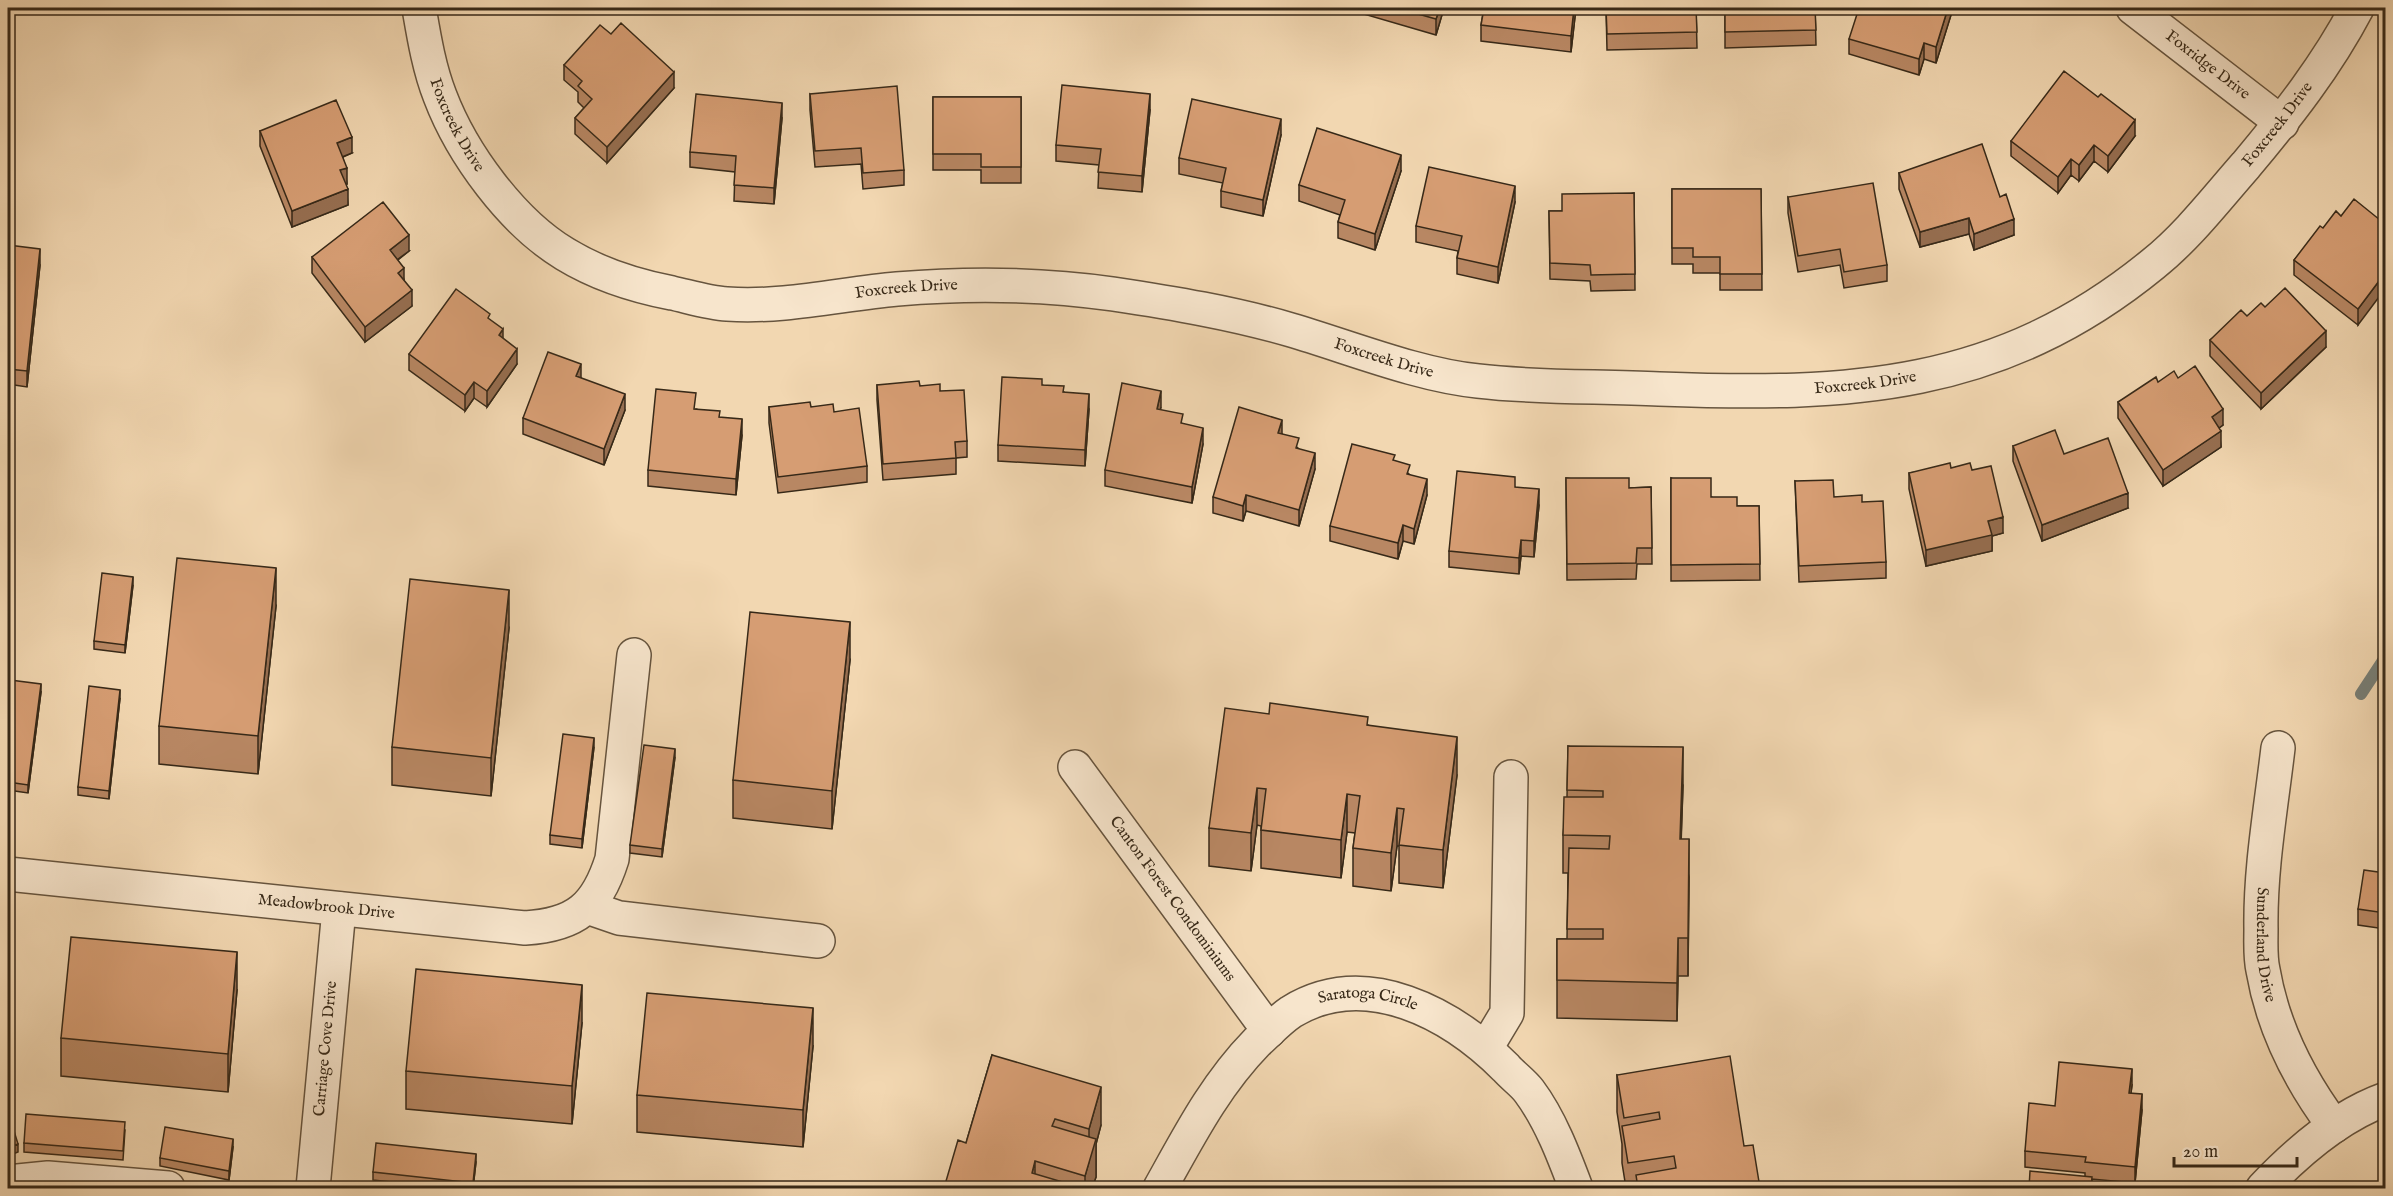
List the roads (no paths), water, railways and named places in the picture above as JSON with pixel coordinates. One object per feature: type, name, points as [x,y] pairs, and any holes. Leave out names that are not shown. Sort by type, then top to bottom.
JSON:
[{"type":"street","name":"Foxcreek Drive","points":[[419,8],[440,96],[477,165],[503,201],[540,236],[568,256],[641,287],[726,304],[778,303],[902,289],[993,285],[1106,293],[1222,312],[1286,328],[1395,362],[1474,381],[1790,392],[1863,388],[1921,378],[1994,357],[2053,332],[2092,309],[2157,261],[2200,219],[2282,123],[2333,54],[2357,8]]},
{"type":"street","name":"Foxridge Drive","points":[[2133,8],[2282,123]]},
{"type":"street","name":"Meadowbrook Drive","points":[[8,874],[525,928],[544,927],[570,918],[587,907],[603,886],[612,860],[634,655]]},
{"type":"street","name":"Sunderland Drive","points":[[2278,748],[2260,890],[2262,968],[2270,1005],[2287,1052],[2311,1096],[2334,1126]]},
{"type":"street","name":"Canton Forest Condominiums","points":[[1075,767],[1269,1031]]},
{"type":"street","points":[[1486,1048],[1507,1013],[1510,777]]},
{"type":"street","points":[[587,907],[619,918],[818,941]]},
{"type":"street","name":"Carriage Cove Drive","points":[[314,1188],[339,909]]},
{"type":"street","name":"Saratoga Circle","points":[[1160,1188],[1211,1096],[1235,1065],[1269,1031],[1291,1012],[1314,1002],[1338,996],[1372,994],[1421,1007],[1457,1027],[1486,1048],[1528,1091],[1564,1155],[1576,1188]]},
{"type":"street","points":[[2263,1188],[2289,1161],[2334,1126],[2385,1099]]},
{"type":"street","points":[[8,1182],[48,1178],[168,1188]]},
{"type":"waterway","points":[[2361,694],[2386,656]]}]
